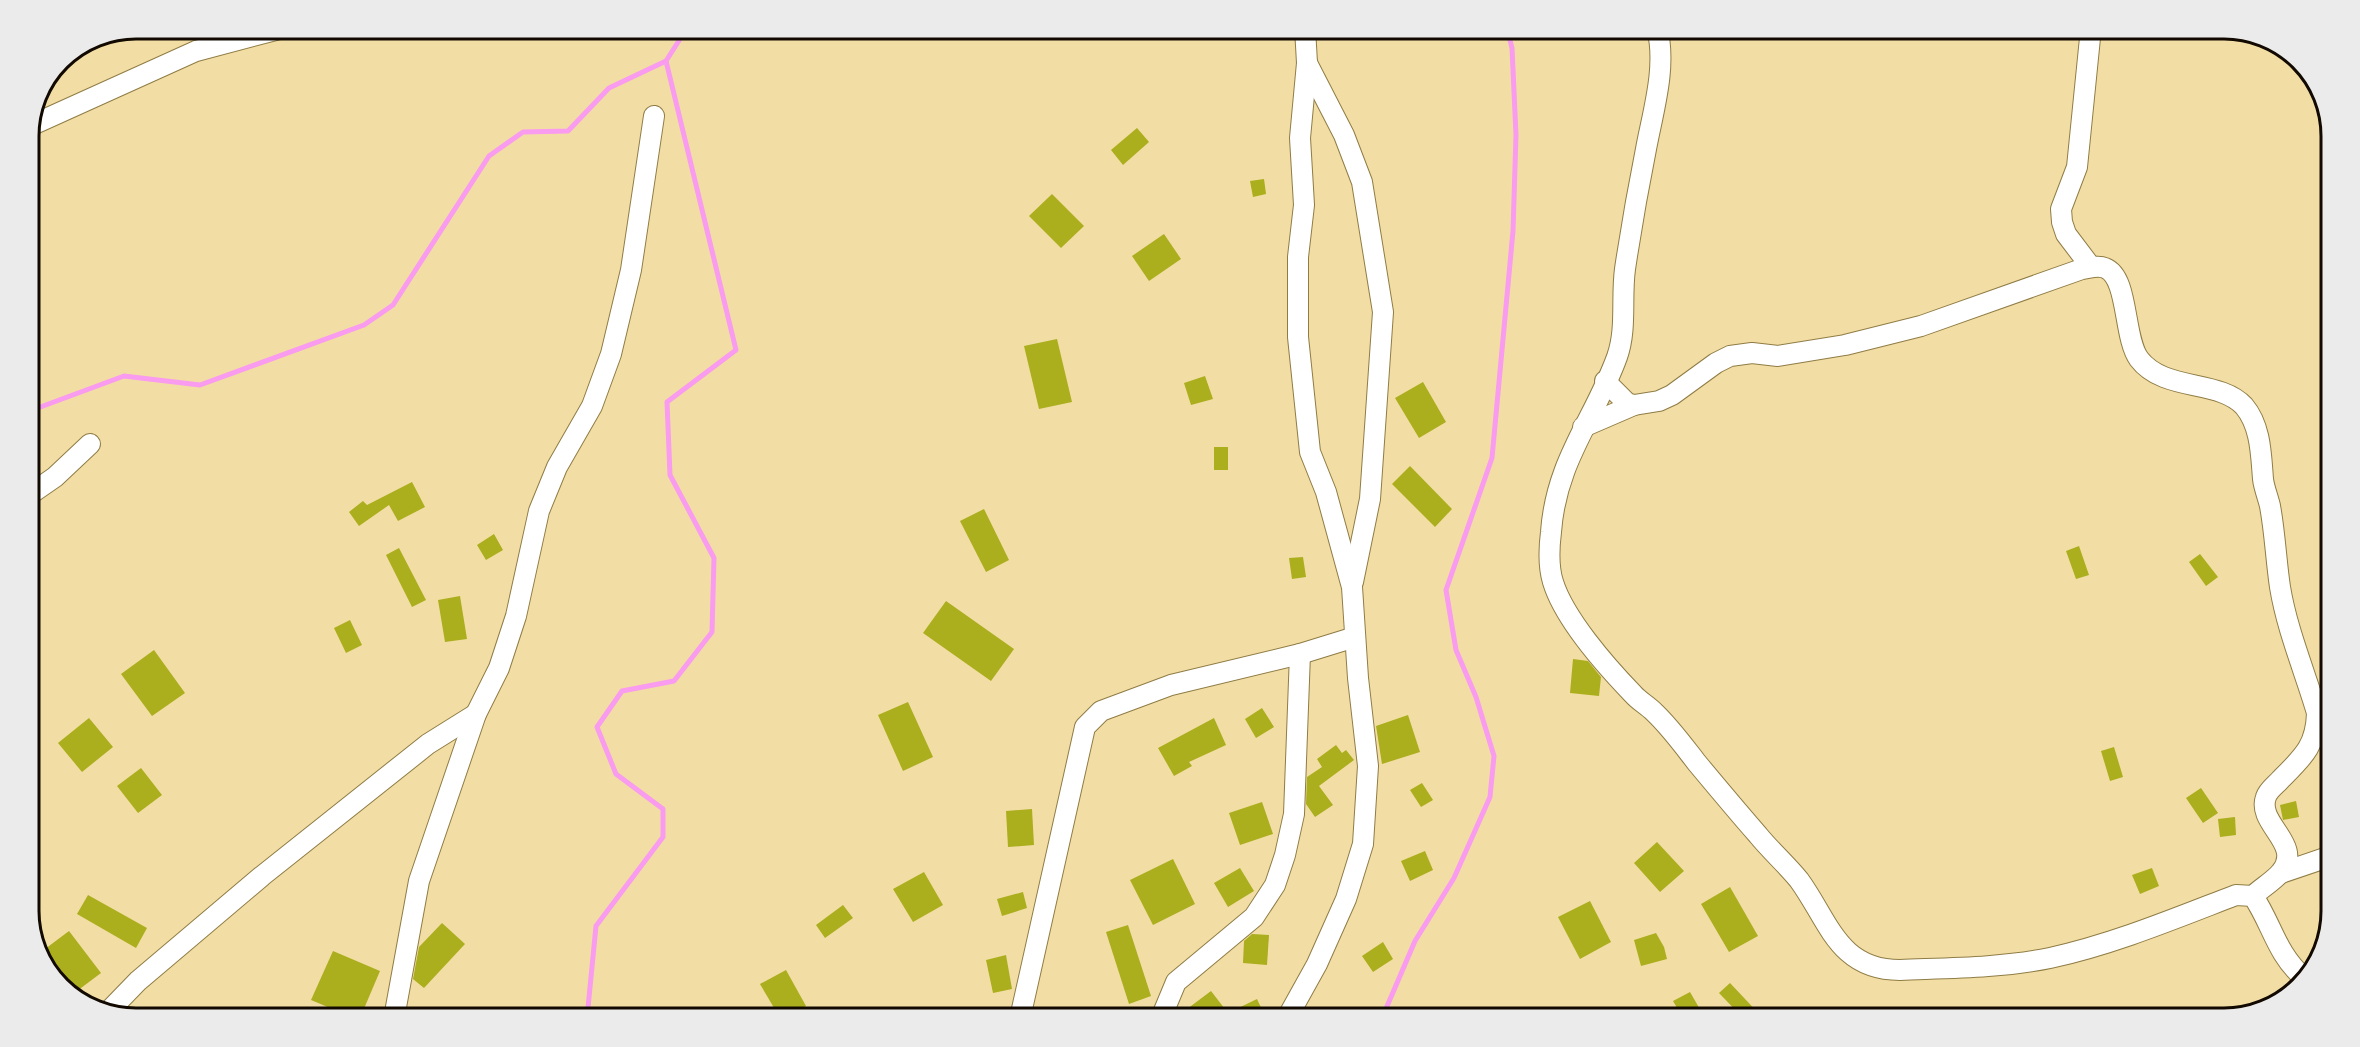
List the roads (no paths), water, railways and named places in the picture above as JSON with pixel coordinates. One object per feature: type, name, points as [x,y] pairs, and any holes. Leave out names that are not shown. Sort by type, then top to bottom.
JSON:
[{"type":"street","points":[[40,121],[196,51],[241,39]]},
{"type":"street","points":[[1293,1008],[1317,964],[1346,899],[1363,844],[1368,766],[1352,587],[1326,492],[1310,452],[1300,360],[1298,257],[1304,205],[1300,138],[1307,63],[1306,39]]},
{"type":"street","points":[[1658,39],[1660,62],[1625,268],[1622,295],[1623,330],[1617,357],[1605,381],[1597,405],[1583,427],[1559,481],[1552,516],[1549,549],[1552,579],[1562,605],[1602,659],[1635,697],[1653,710],[1767,847],[1798,879],[1841,946],[1852,955],[1884,970],[2016,964],[2087,949],[2236,895],[2253,896],[2281,873],[2321,859]]},
{"type":"street","points":[[2090,39],[2077,167],[2061,208],[2061,222],[2066,234],[2091,267]]},
{"type":"street","points":[[1307,63],[1344,135],[1362,182],[1383,312],[1370,499],[1352,587]]},
{"type":"street","points":[[396,1008],[419,881],[476,714],[499,669],[516,616],[538,511],[557,467],[591,406],[611,354],[631,270],[654,116]]},
{"type":"street","points":[[1583,427],[1634,405],[1659,401],[1672,395],[1716,363],[1730,356],[1752,353],[1778,356],[1845,345],[1911,329],[2091,267],[2106,268],[2119,283],[2134,351],[2146,366],[2164,377],[2195,387],[2224,392],[2244,407],[2256,430],[2263,460],[2263,481],[2270,506],[2280,586],[2317,713],[2316,730],[2311,746],[2267,793],[2265,801],[2269,817],[2285,843],[2288,857],[2281,873]]},
{"type":"street","points":[[1605,381],[1627,403],[1634,405]]},
{"type":"street","points":[[39,488],[55,477],[90,444]]},
{"type":"street","points":[[1022,1008],[1085,728],[1101,711],[1171,685],[1300,654],[1355,638]]},
{"type":"street","points":[[1165,1008],[1176,982],[1254,918],[1275,885],[1285,855],[1294,814],[1300,654]]},
{"type":"street","points":[[114,1005],[138,981],[262,876],[428,744],[476,714]]},
{"type":"street","points":[[2253,896],[2261,908],[2277,945],[2290,965],[2299,973]]},
{"type":"waterway","points":[[588,1008],[596,926],[663,837],[663,809],[616,774],[597,727],[622,691],[674,681],[712,632],[714,558],[670,475],[667,402],[736,350],[666,61],[680,39]]},
{"type":"waterway","points":[[1386,1008],[1415,941],[1454,878],[1490,797],[1494,756],[1476,697],[1456,650],[1446,590],[1492,458],[1513,231],[1516,135],[1510,39]]},
{"type":"waterway","points":[[39,408],[124,376],[200,385],[364,325],[393,305],[489,156],[523,132],[568,131],[609,88],[666,61]]}]
